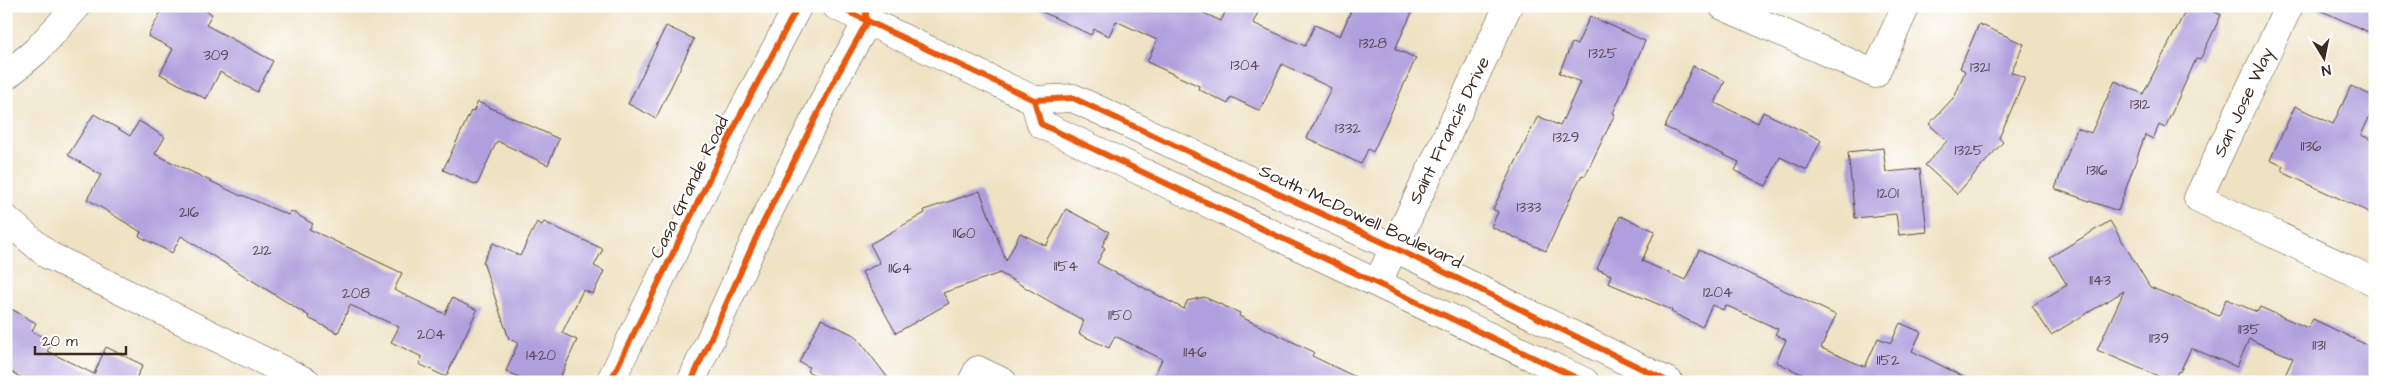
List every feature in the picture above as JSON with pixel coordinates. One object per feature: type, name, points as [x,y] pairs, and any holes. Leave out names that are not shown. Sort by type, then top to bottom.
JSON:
[{"type":"main road","points":[[6,76],[36,51],[77,6]]},
{"type":"main road","name":"Casa Grande Road","points":[[610,382],[741,114],[798,6]]},
{"type":"main road","name":"South McDowell Boulevard","points":[[836,6],[866,14],[1034,100],[1073,98],[1393,247],[1669,382]]},
{"type":"main road","name":"Saint Francis Drive","points":[[1378,282],[1508,6]]},
{"type":"main road","points":[[1723,6],[1874,74],[1906,6]]},
{"type":"main road","name":"San Jose Way","points":[[2289,6],[2198,198],[2375,282]]},
{"type":"main road","points":[[691,382],[760,229],[866,14]]},
{"type":"main road","points":[[1034,100],[1041,124],[1378,282],[1585,382]]},
{"type":"main road","points":[[6,219],[48,256],[307,382]]},
{"type":"main road","points":[[972,382],[978,370],[1003,382]]},
{"type":"building","points":[[164,6],[198,6],[212,14],[206,25],[273,61],[257,92],[220,72],[206,99],[160,74],[173,49],[148,36]]},
{"type":"building","points":[[1030,6],[1189,6],[1221,21],[1228,6],[1261,6],[1253,23],[1305,46],[1315,25],[1340,36],[1353,6],[1415,6],[1395,49],[1416,58],[1373,152],[1368,149],[1361,164],[1307,138],[1331,88],[1282,64],[1260,111],[1231,97],[1228,104],[1198,89],[1199,86],[1147,62],[1157,40],[1116,21],[1109,36],[1094,29],[1091,35]]},
{"type":"building","points":[[2188,6],[2203,6],[2221,15],[2200,60],[2196,59],[2165,128],[2159,125],[2153,139],[2145,135],[2118,211],[2055,189],[2077,128],[2091,133],[2115,81],[2143,94]]},
{"type":"building","points":[[2311,6],[2375,6],[2375,35]]},
{"type":"building","points":[[1590,16],[1645,41],[1613,113],[1615,114],[1585,176],[1582,175],[1576,186],[1546,251],[1491,227],[1498,212],[1493,209],[1538,116],[1560,126],[1580,82],[1559,73],[1572,43],[1577,45]]},
{"type":"building","points":[[1979,24],[2024,44],[2011,72],[2025,78],[1999,138],[2003,142],[1957,194],[1925,165],[1947,141],[1929,124],[1955,96],[1965,71],[1960,68]]},
{"type":"building","points":[[666,26],[694,39],[656,118],[628,104]]},
{"type":"building","points":[[1693,66],[1725,81],[1715,103],[1758,123],[1763,112],[1821,140],[1807,170],[1780,157],[1766,186],[1735,171],[1739,162],[1665,127]]},
{"type":"building","points":[[2351,86],[2375,97],[2375,105],[2361,135],[2375,141],[2375,215],[2282,172],[2283,166],[2270,160],[2295,106],[2333,124]]},
{"type":"building","points":[[478,102],[559,139],[548,165],[497,141],[477,185],[443,170],[471,111],[473,112]]},
{"type":"building","points":[[94,114],[130,136],[139,121],[165,137],[155,154],[241,196],[288,215],[291,211],[313,224],[309,229],[402,273],[394,290],[445,314],[452,298],[477,310],[446,377],[419,364],[422,357],[391,342],[399,327],[350,305],[338,333],[308,318],[309,316],[181,236],[172,253],[139,236],[141,232],[87,199],[101,175],[68,155]]},
{"type":"building","points":[[1883,148],[1886,172],[1920,169],[1927,232],[1899,235],[1896,214],[1855,218],[1848,152]]},
{"type":"building","points":[[980,191],[1006,261],[1020,233],[1046,246],[1066,209],[1109,232],[1102,246],[1105,248],[1097,263],[1184,309],[1187,301],[1204,297],[1240,313],[1239,316],[1314,352],[1312,356],[1366,382],[1173,382],[1155,374],[1162,359],[1115,336],[1109,348],[1079,334],[1084,321],[1000,273],[943,293],[949,303],[896,333],[862,272],[880,263],[870,244],[925,213],[924,210]]},
{"type":"building","points":[[1620,216],[1655,231],[1642,261],[1685,280],[1699,250],[1836,315],[1821,348],[1865,367],[1878,338],[1891,343],[1900,323],[1921,332],[1912,351],[1974,382],[1819,382],[1776,362],[1786,340],[1775,334],[1778,329],[1725,305],[1723,310],[1712,305],[1702,327],[1671,312],[1672,310],[1608,283],[1611,275],[1597,269]]},
{"type":"building","points":[[2110,221],[2150,287],[2219,316],[2226,299],[2257,312],[2260,307],[2308,328],[2313,319],[2375,349],[2375,382],[2282,382],[2293,358],[2249,339],[2237,367],[2191,348],[2180,372],[2178,371],[2174,382],[2172,382],[2097,350],[2124,291],[2051,335],[2032,306],[2067,285],[2050,257]]},
{"type":"building","points":[[537,222],[542,225],[544,222],[603,249],[594,266],[604,271],[593,294],[583,290],[562,333],[577,340],[558,382],[530,382],[506,371],[518,343],[509,339],[483,262],[493,243],[520,256]]},
{"type":"building","points":[[6,306],[36,323],[32,331],[53,343],[47,351],[94,374],[106,347],[143,365],[134,382],[28,382],[10,371],[6,378]]},
{"type":"building","points":[[821,319],[856,336],[891,382],[829,382],[807,371],[809,367],[799,362]]},
{"type":"cycle path","points":[[610,382],[741,114],[798,6]]},
{"type":"cycle path","points":[[836,6],[1034,100],[1073,98],[1393,247],[1669,382]]},
{"type":"cycle path","points":[[691,382],[760,229],[834,81],[867,22],[865,6]]},
{"type":"cycle path","points":[[1034,100],[1041,124],[1585,382]]}]
